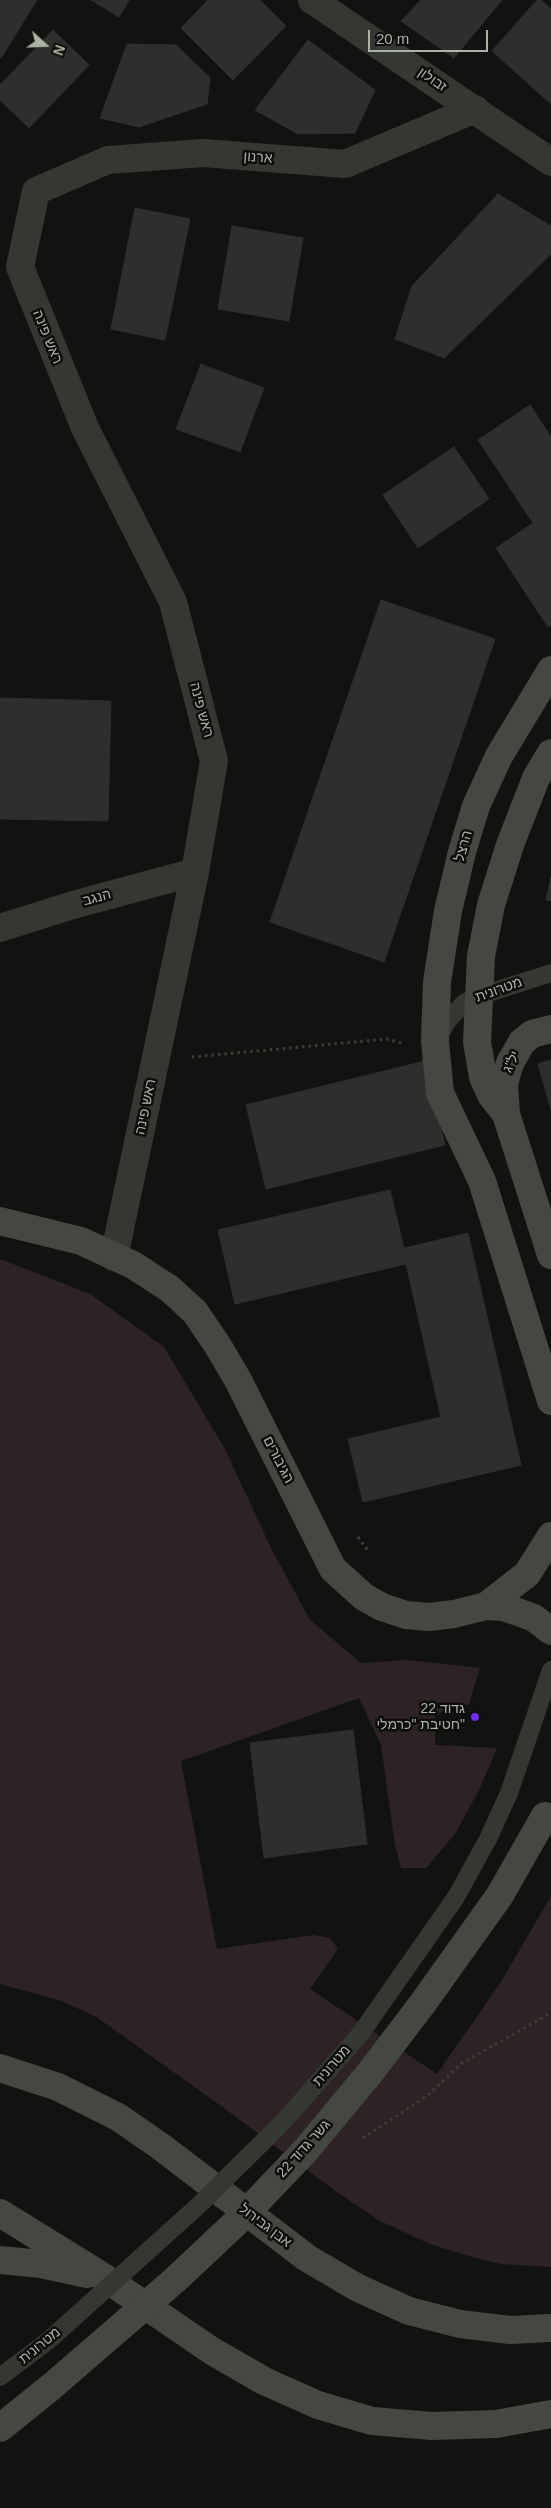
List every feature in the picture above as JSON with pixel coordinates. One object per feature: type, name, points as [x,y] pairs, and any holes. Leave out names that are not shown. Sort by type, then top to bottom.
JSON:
[{"type":"street","name":"זבולון","points":[[312,0],[551,162]]},
{"type":"street","name":"ארנון","points":[[36,191],[108,160],[203,153],[345,164],[475,109]]},
{"type":"street","name":"ראש פינה","points":[[36,191],[20,267],[85,428],[173,602],[214,761],[195,872],[114,1257]]},
{"type":"street","name":"הרצל","points":[[436,1048],[437,982],[448,911],[462,852],[476,806],[499,756],[551,670]]},
{"type":"street","points":[[551,753],[536,778],[491,905],[482,956],[477,1042],[483,1077],[491,1095],[506,1114],[551,1255]]},
{"type":"street","name":"הנגב","points":[[0,928],[195,872]]},
{"type":"street","name":"יל\"ג","points":[[506,1114],[504,1084],[510,1063],[522,1042],[532,1034],[551,1029]]},
{"type":"street","points":[[436,1048],[440,1093],[482,1181],[551,1401]]},
{"type":"street","name":"הגיבורים","points":[[0,1221],[80,1242],[133,1265],[170,1289],[195,1312],[238,1380],[333,1569],[346,1584],[382,1607],[406,1615],[429,1617],[454,1614],[486,1606],[527,1574],[551,1536]]},
{"type":"street","points":[[486,1606],[503,1607],[534,1618],[551,1631]]},
{"type":"street","name":"גשר גדוד 22","points":[[0,2428],[51,2387],[176,2279],[242,2217],[304,2151],[369,2074],[424,2003],[500,1895],[548,1809]]},
{"type":"street","name":"אבן גבירול","points":[[0,2068],[58,2087],[118,2117],[160,2146],[307,2258],[358,2288],[409,2311],[460,2324],[510,2330],[551,2328]]},
{"type":"street","points":[[0,2213],[105,2278],[212,2351],[264,2381],[318,2406],[372,2421],[432,2426],[496,2424],[551,2414]]},
{"type":"street","points":[[0,2260],[41,2264],[105,2278]]},
{"type":"lane","name":"מטרונית","points":[[436,1048],[448,1020],[464,1003],[479,996],[551,973]]},
{"type":"lane","name":"מטרונית","points":[[0,2377],[49,2340],[199,2205],[284,2121],[361,2033],[456,1896],[488,1839],[508,1793],[551,1670]]},
{"type":"path","points":[[156,1061],[388,1039],[436,1048]]},
{"type":"path","points":[[356,2143],[427,2096],[462,2063],[551,2013]]},
{"type":"shaded area","points":[[0,1259],[90,1294],[164,1347],[225,1449],[271,1548],[310,1620],[361,1663],[407,1660],[480,1668],[469,1704],[435,1714],[435,1745],[497,1748],[479,1790],[455,1834],[426,1868],[401,1868],[395,1845],[381,1745],[359,1698],[181,1761],[217,1949],[314,1935],[330,1938],[338,1949],[310,1989],[437,2074],[501,1982],[551,1896],[551,2267],[501,2264],[472,2257],[430,2244],[380,2221],[334,2190],[224,2108],[95,2016],[59,2000],[0,1984]]},
{"type":"building","points":[[0,0],[37,0],[1,58],[0,57]]},
{"type":"building","points":[[91,0],[129,0],[119,17]]},
{"type":"building","points":[[208,0],[260,0],[286,26],[233,80],[181,28]]},
{"type":"building","points":[[421,0],[502,0],[454,58],[401,21]]},
{"type":"building","points":[[537,0],[541,0],[551,9],[551,104],[492,51]]},
{"type":"building","points":[[53,30],[89,65],[29,128],[0,100],[0,85]]},
{"type":"building","points":[[308,40],[375,90],[355,133],[298,134],[255,110]]},
{"type":"building","points":[[127,44],[176,45],[210,78],[207,104],[139,127],[100,118]]},
{"type":"building","points":[[498,194],[551,226],[551,254],[444,358],[395,339],[412,286]]},
{"type":"building","points":[[135,208],[190,219],[165,340],[111,329]]},
{"type":"building","points":[[232,226],[303,238],[289,321],[218,309]]},
{"type":"building","points":[[201,364],[264,388],[240,452],[176,429]]},
{"type":"building","points":[[530,405],[551,437],[551,625],[548,627],[496,548],[533,523],[478,440]]},
{"type":"building","points":[[454,447],[489,499],[418,548],[383,495]]},
{"type":"building","points":[[381,600],[495,639],[384,962],[270,922]]},
{"type":"building","points":[[0,698],[111,701],[108,821],[0,819]]},
{"type":"building","points":[[551,877],[551,901],[546,900]]},
{"type":"building","points":[[551,1060],[551,1110],[538,1064]]},
{"type":"building","points":[[425,1061],[445,1145],[266,1189],[246,1105]]},
{"type":"building","points":[[390,1190],[404,1248],[468,1233],[521,1465],[363,1502],[348,1439],[441,1417],[406,1264],[235,1304],[218,1230]]},
{"type":"building","points":[[353,1730],[367,1844],[264,1858],[250,1743]]},
{"type":"place","name":"גדוד 22 חטיבת \"כרמלי\"","points":[[475,1717]]}]
